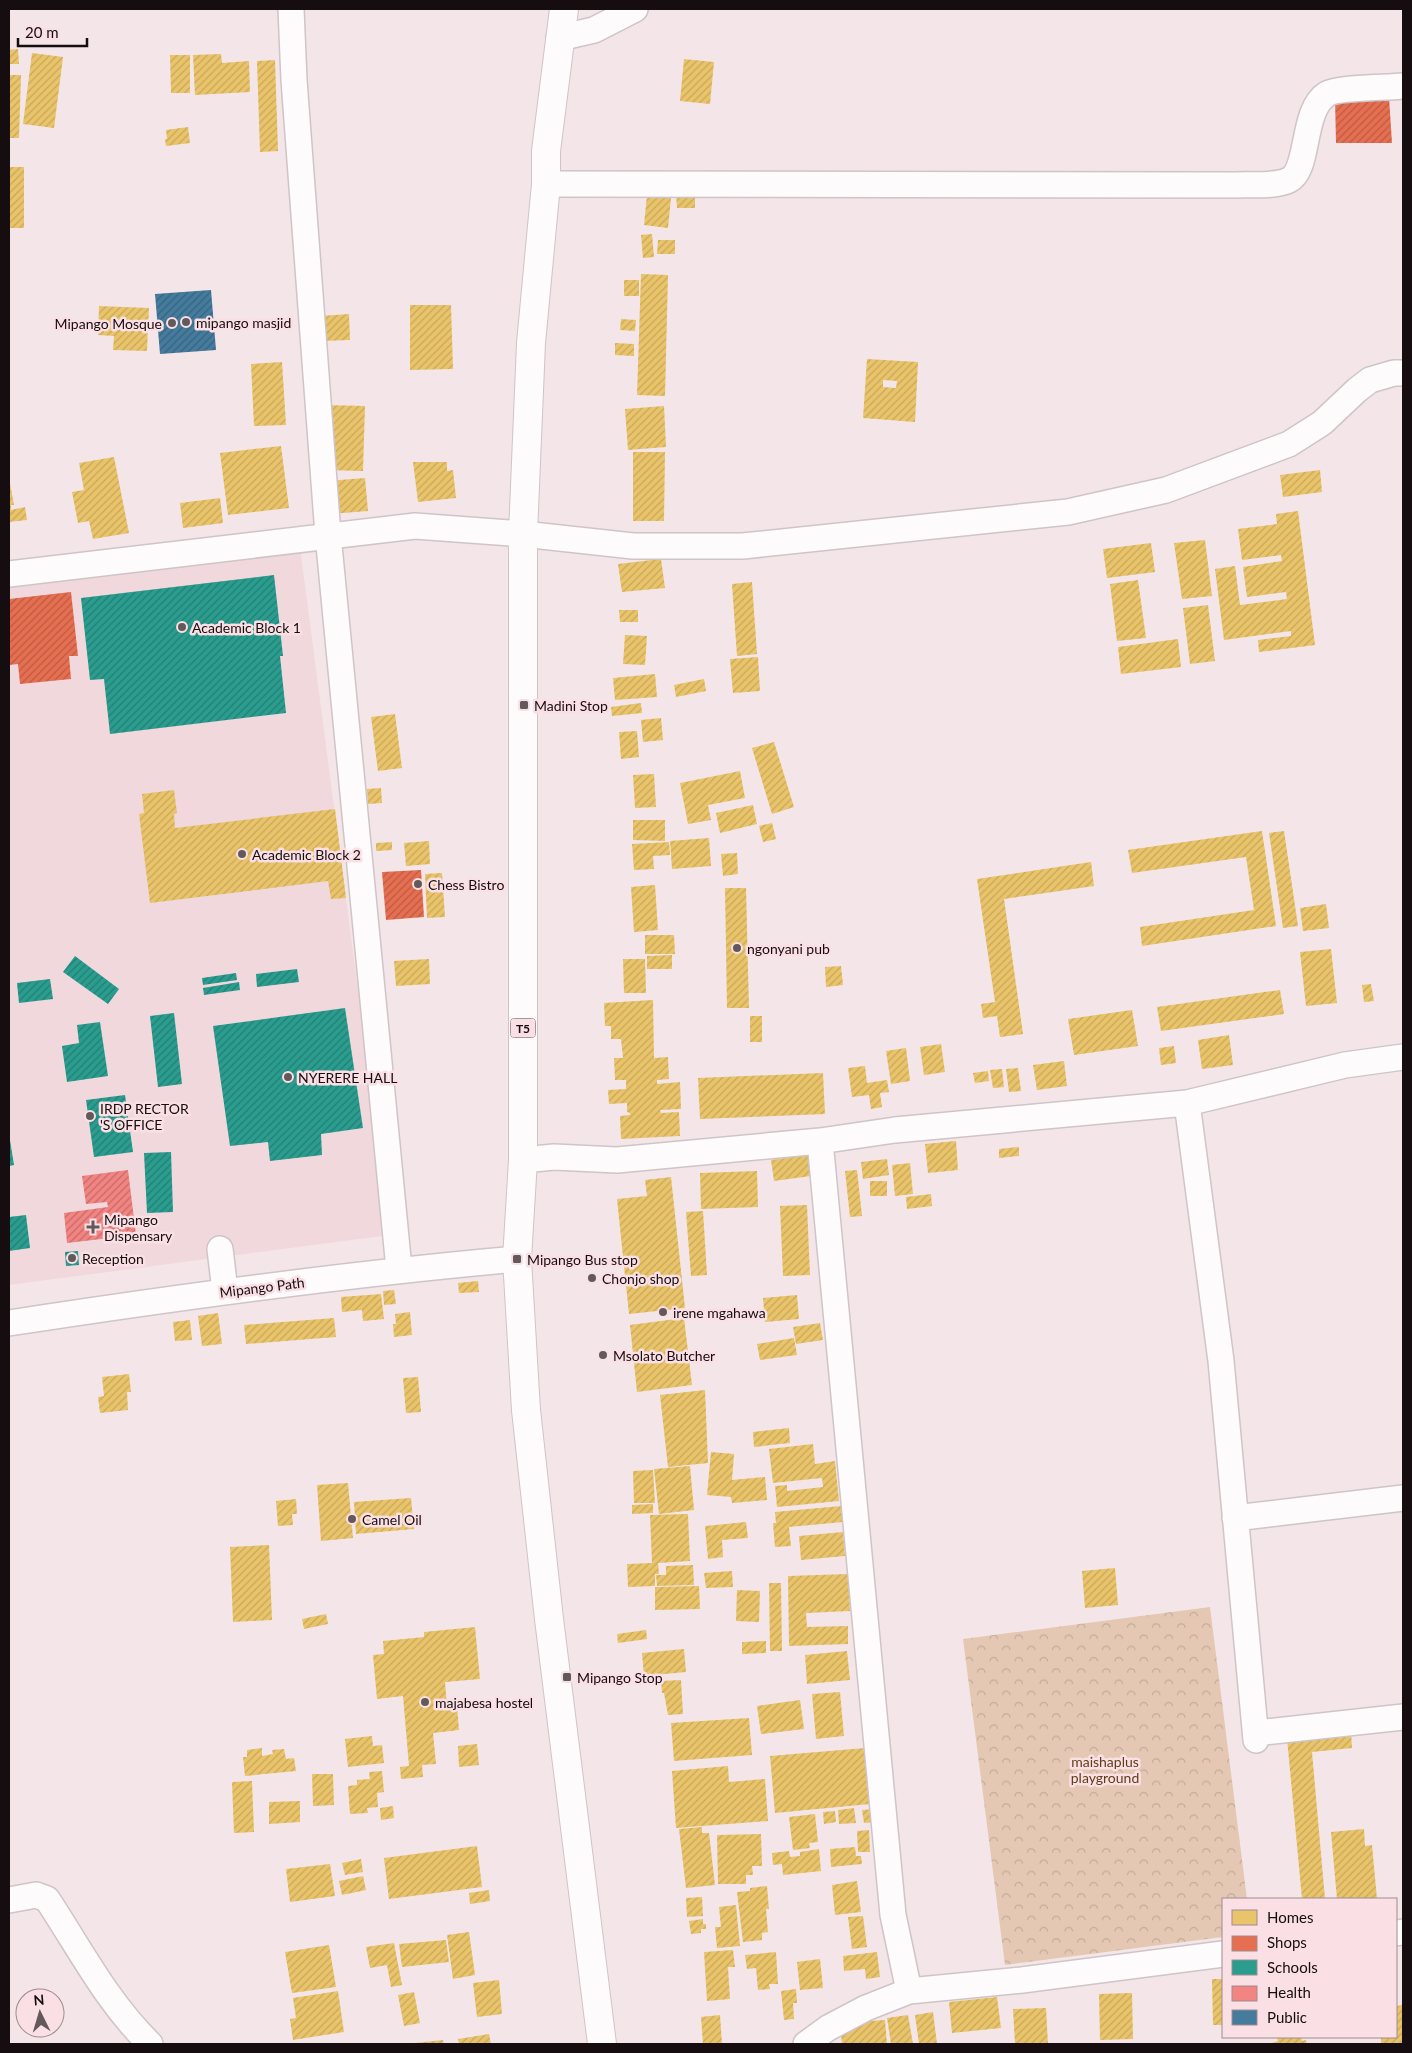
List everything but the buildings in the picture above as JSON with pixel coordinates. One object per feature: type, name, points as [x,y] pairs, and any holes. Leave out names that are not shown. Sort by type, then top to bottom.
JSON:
[{"type":"highway","name":"T5","points":[[564,9],[546,151],[546,184],[532,343],[523,534],[523,1160],[517,1260],[526,1410],[549,1619],[602,2044]]},
{"type":"street","points":[[291,9],[295,90],[328,535],[399,1269]]},
{"type":"street","points":[[559,38],[594,30],[635,9]]},
{"type":"street","points":[[546,184],[1235,185],[1282,182],[1290,179],[1298,172],[1310,120],[1321,98],[1329,93],[1343,90],[1403,86]]},
{"type":"street","points":[[9,574],[415,526],[523,534],[633,546],[743,546],[1068,512],[1166,490],[1289,444],[1322,423],[1370,380],[1394,373],[1403,373]]},
{"type":"street","points":[[523,1160],[554,1157],[617,1160],[820,1141],[895,1130],[1187,1103],[1345,1065],[1403,1057]]},
{"type":"street","points":[[1187,1103],[1221,1361],[1256,1737],[1403,1717]]},
{"type":"street","points":[[820,1141],[894,1915],[909,1991]]},
{"type":"street","points":[[220,1249],[225,1292]]},
{"type":"street","name":"Mipango Path","points":[[9,1323],[399,1269],[517,1260]]},
{"type":"street","points":[[1235,1518],[1403,1498]]},
{"type":"street","points":[[9,1900],[36,1896],[47,1899],[90,1970],[132,2026],[150,2044]]},
{"type":"street","points":[[806,2044],[828,2028],[866,2008],[909,1991],[1032,1979],[1222,1954]]},
{"type":"shaded area","points":[[300,547],[390,1235],[9,1285],[9,585]]},
{"type":"green space","name":"maishaplus playground","points":[[1210,1607],[1247,1898],[1222,1898],[1222,1937],[1005,1965],[963,1639]]},
{"type":"place","name":"mipango masjid","points":[[186,322]]},
{"type":"place","name":"Mipango Mosque","points":[[172,323]]},
{"type":"place","name":"Academic Block 1","points":[[182,627]]},
{"type":"place","name":"Madini Stop","points":[[524,705]]},
{"type":"place","name":"Academic Block 2","points":[[242,854]]},
{"type":"place","name":"Chess Bistro","points":[[418,884]]},
{"type":"place","name":"ngonyani pub","points":[[737,948]]},
{"type":"place","name":"NYERERE HALL","points":[[288,1077]]},
{"type":"place","name":"IRDP RECTOR 'S OFFICE","points":[[90,1116]]},
{"type":"place","name":"Mipango Dispensary","points":[[93,1227]]},
{"type":"place","name":"Reception","points":[[72,1258]]},
{"type":"place","name":"Mipango Bus stop","points":[[517,1259]]},
{"type":"place","name":"Chonjo shop","points":[[592,1278]]},
{"type":"place","name":"irene mgahawa","points":[[663,1312]]},
{"type":"place","name":"Msolato Butcher","points":[[603,1355]]},
{"type":"place","name":"Camel Oil","points":[[352,1519]]},
{"type":"place","name":"Mipango Stop","points":[[567,1677]]},
{"type":"place","name":"majabesa hostel","points":[[425,1702]]}]
